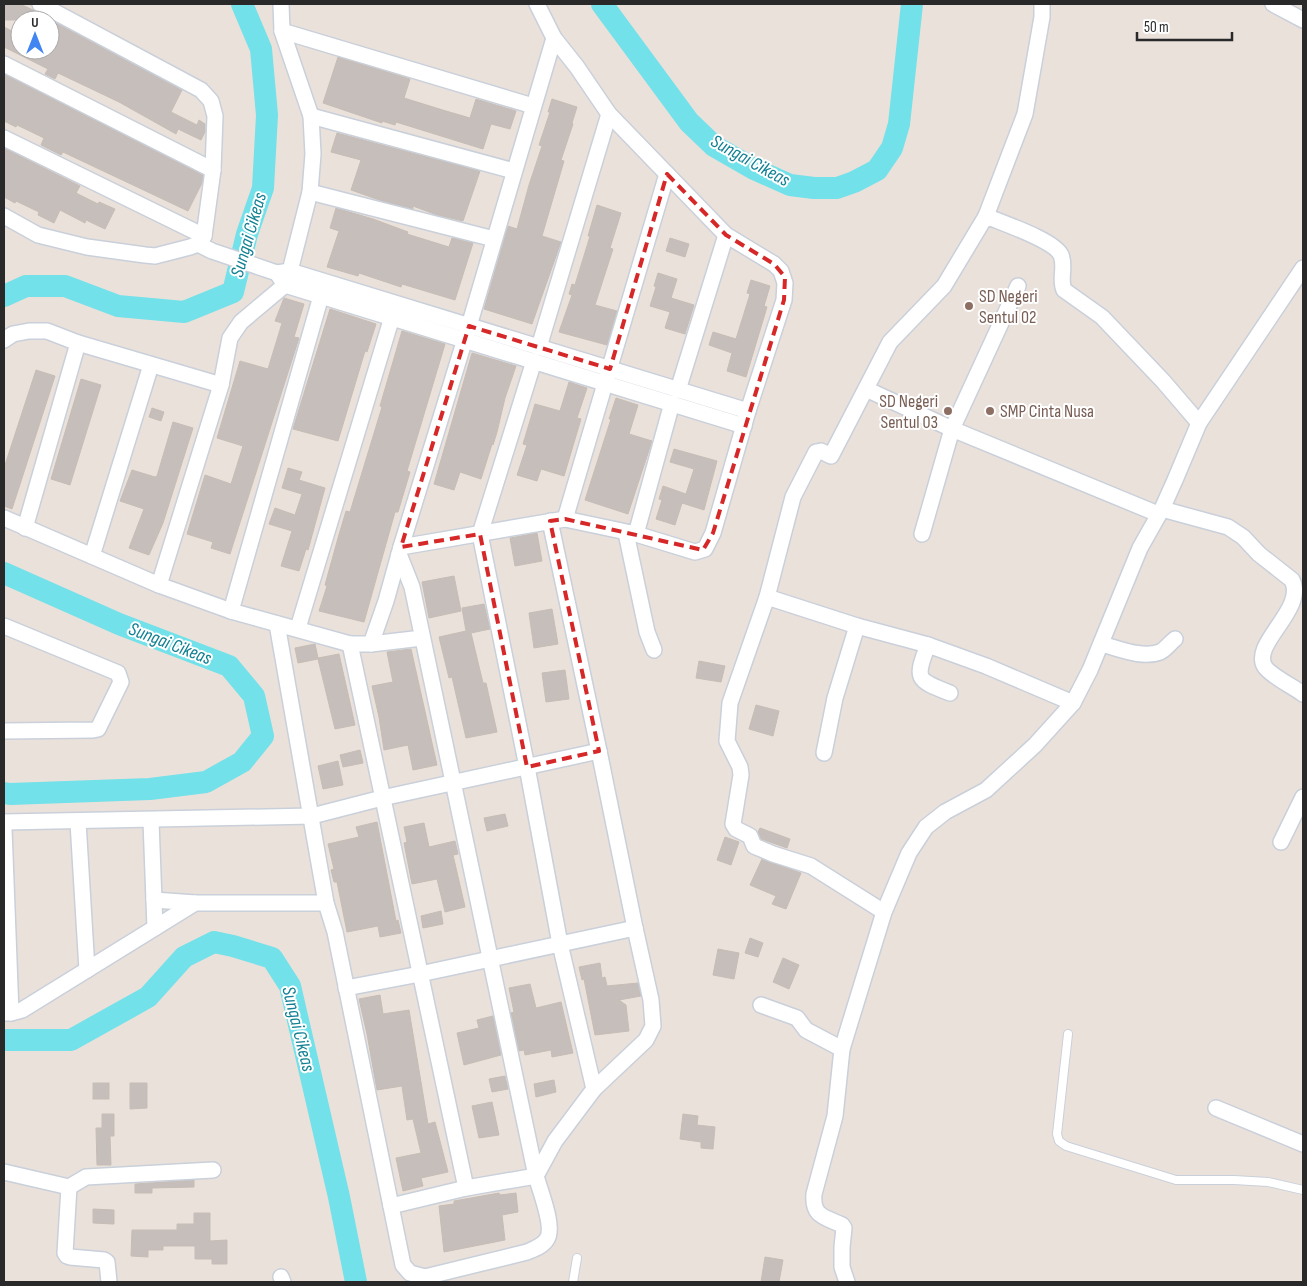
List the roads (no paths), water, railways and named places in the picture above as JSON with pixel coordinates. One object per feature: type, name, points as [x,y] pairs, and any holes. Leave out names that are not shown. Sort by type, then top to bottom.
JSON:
[{"type":"street","points":[[40,4],[201,90],[211,101],[215,116],[212,170],[201,240]]},
{"type":"street","points":[[159,585],[221,385],[230,338],[235,329],[284,276],[310,192],[313,154],[311,116],[282,31],[281,4]]},
{"type":"street","points":[[400,551],[565,519],[631,534],[695,552],[705,549],[713,533],[746,419],[784,300],[785,277],[782,271],[774,264],[726,235],[609,114],[578,67],[554,38],[537,4]]},
{"type":"street","points":[[884,912],[811,866],[754,846],[750,836],[736,829],[733,824],[741,775],[740,767],[727,741],[730,703],[751,637],[767,597],[793,497],[816,452],[821,451],[831,456],[890,342],[944,286],[986,216],[1025,114],[1042,17],[1042,4]]},
{"type":"street","points":[[1273,4],[1303,20]]},
{"type":"street","points":[[282,31],[533,106]]},
{"type":"street","points":[[371,644],[386,601],[467,333],[554,38]]},
{"type":"street","points":[[4,64],[212,170]]},
{"type":"street","points":[[594,1089],[560,944],[527,767],[480,534],[609,114]]},
{"type":"street","points":[[311,116],[514,171]]},
{"type":"street","points":[[4,138],[201,240],[212,251],[284,276],[746,419]]},
{"type":"street","points":[[565,519],[667,174]]},
{"type":"street","points":[[310,192],[494,239]]},
{"type":"street","points":[[4,216],[38,234],[87,247],[155,256],[201,240]]},
{"type":"street","points":[[986,216],[1038,237],[1060,252],[1062,257],[1062,286],[1064,290],[1102,317],[1163,380],[1199,423]]},
{"type":"street","points":[[654,650],[647,632],[631,534],[726,235]]},
{"type":"street","points":[[847,1282],[842,1267],[844,1228],[842,1225],[821,1216],[817,1212],[814,1200],[835,1116],[842,1049],[884,912],[909,853],[926,827],[945,812],[986,790],[1035,745],[1073,703],[1090,670],[1140,548],[1160,511],[1199,423],[1303,268]]},
{"type":"street","points":[[284,276],[321,296],[392,318],[467,333]]},
{"type":"street","points":[[922,534],[952,429],[1018,286]]},
{"type":"street","points":[[231,610],[321,296]]},
{"type":"street","points":[[298,628],[392,318]]},
{"type":"street","points":[[4,340],[13,334],[29,331],[47,331],[78,343],[221,385]]},
{"type":"street","points":[[25,528],[78,343]]},
{"type":"street","points":[[92,556],[151,364]]},
{"type":"street","points":[[866,389],[952,429],[1160,511],[1228,527],[1243,537],[1259,554],[1292,580],[1295,585],[1294,601],[1264,650],[1263,662],[1264,667],[1270,672],[1303,694]]},
{"type":"street","points":[[4,518],[159,585],[278,624],[350,644],[371,644],[422,638]]},
{"type":"street","points":[[536,1176],[555,1140],[594,1089],[646,1040],[653,1026],[651,1000],[550,521]]},
{"type":"street","points":[[278,624],[326,902],[335,932],[403,1265],[410,1273],[425,1279],[537,1248],[546,1241],[550,1227],[536,1176],[412,587],[400,551]]},
{"type":"street","points":[[767,597],[857,626],[928,645],[986,666],[1073,703]]},
{"type":"street","points":[[4,626],[118,673],[121,682],[98,729],[4,731]]},
{"type":"street","points":[[824,753],[835,698],[857,626]]},
{"type":"street","points":[[1101,644],[1144,654],[1152,654],[1161,652],[1175,639]]},
{"type":"street","points":[[350,644],[466,1188]]},
{"type":"street","points":[[928,645],[920,668],[921,679],[925,683],[950,693]]},
{"type":"street","points":[[4,822],[151,821],[312,816],[382,798],[599,751]]},
{"type":"street","points":[[1281,842],[1303,797]]},
{"type":"street","points":[[151,821],[155,928]]},
{"type":"street","points":[[78,822],[87,970]]},
{"type":"street","points":[[4,829],[7,1013],[22,1010],[195,903]]},
{"type":"street","points":[[154,900],[195,903],[326,902]]},
{"type":"street","points":[[346,988],[635,928]]},
{"type":"street","points":[[761,1005],[797,1018],[806,1030],[842,1049]]},
{"type":"street","points":[[1216,1108],[1303,1144]]},
{"type":"street","points":[[4,1172],[69,1186],[82,1178],[101,1175],[213,1170]]},
{"type":"street","points":[[391,1206],[466,1188],[536,1176]]},
{"type":"street","points":[[69,1186],[65,1253],[70,1257],[104,1260],[107,1262],[109,1282]]},
{"type":"lane","points":[[1068,1034],[1057,1134],[1059,1141],[1066,1146],[1176,1180],[1268,1182],[1303,1190]]},
{"type":"lane","points":[[573,1282],[578,1258]]},
{"type":"waterway","name":"Sungai Cikeas","points":[[4,296],[26,286],[65,286],[118,306],[184,312],[233,292],[247,234],[263,188],[267,115],[261,49],[242,4]]},
{"type":"waterway","name":"Sungai Cikeas","points":[[602,4],[689,122],[714,146],[754,169],[790,185],[814,188],[837,188],[854,182],[877,170],[892,148],[899,124],[912,4]]},
{"type":"waterway","name":"Sungai Cikeas","points":[[4,573],[119,624],[229,666],[254,696],[263,736],[242,762],[206,782],[150,789],[4,793]]},
{"type":"waterway","name":"Sungai Cikeas","points":[[4,1040],[71,1040],[148,997],[184,957],[214,942],[272,958],[290,986],[339,1197],[356,1282]]},
{"type":"place","name":"SD Negeri Sentul 02","points":[[969,306]]},
{"type":"place","name":"SD Negeri Sentul 03","points":[[948,411]]},
{"type":"place","name":"SMP Cinta Nusa","points":[[990,411]]}]
